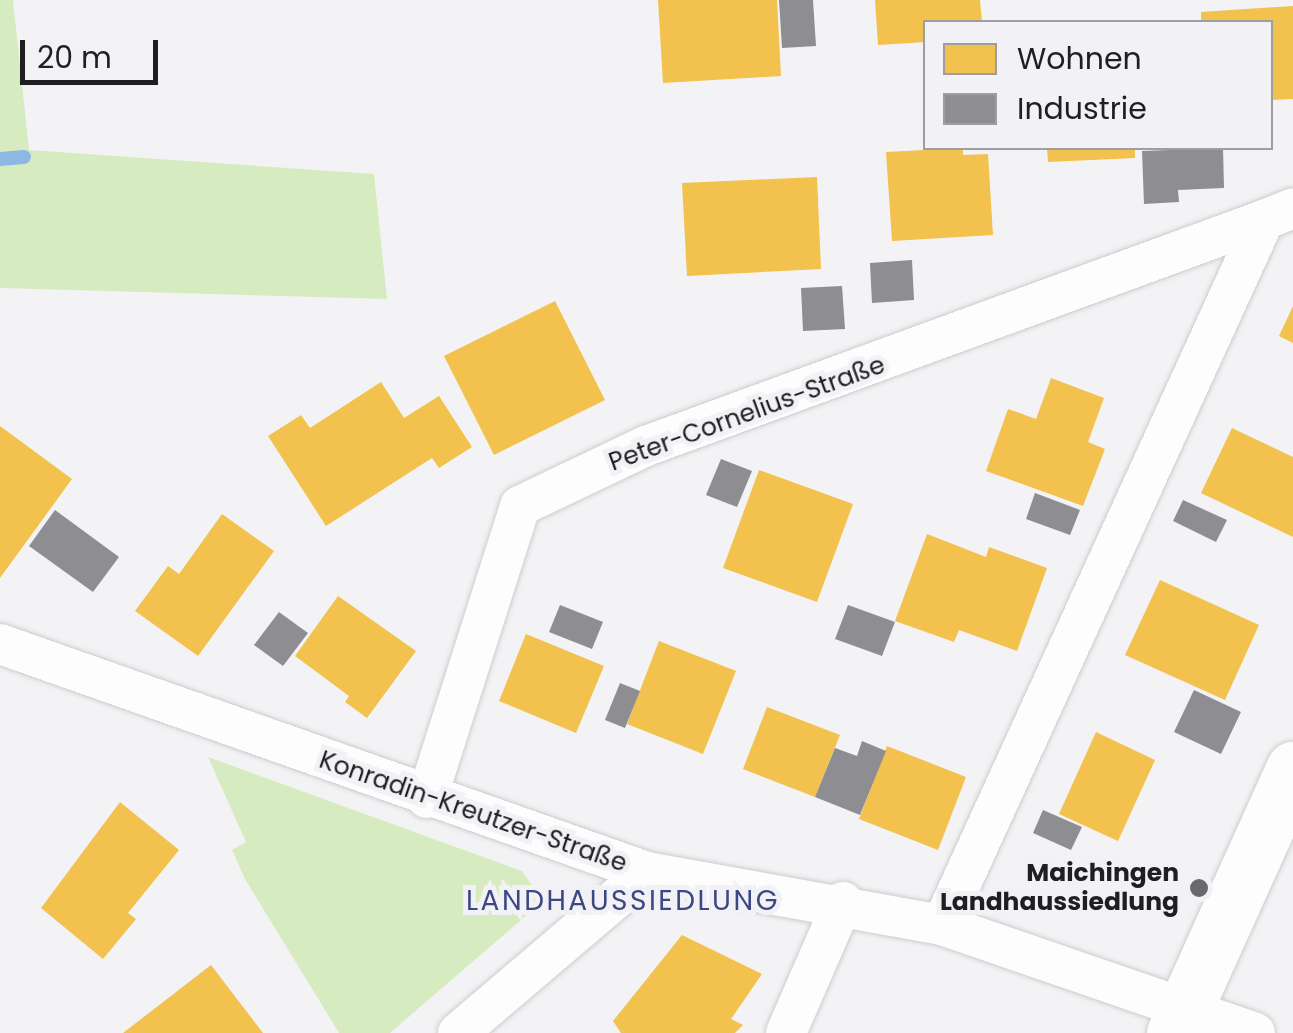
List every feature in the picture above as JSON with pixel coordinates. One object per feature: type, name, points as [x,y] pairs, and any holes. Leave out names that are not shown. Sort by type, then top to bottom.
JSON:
[{"type":"main road","points":[[1180,1019],[1293,769]]},
{"type":"street","name":"Peter-Cornelius-Straße","points":[[427,798],[520,506],[646,446],[867,371],[1279,214]]},
{"type":"street","name":"Peter-Cornelius-Straße","points":[[942,925],[1279,214]]},
{"type":"street","name":"Konradin-Kreutzer-Straße","points":[[0,644],[427,798],[646,872],[843,902],[942,925],[1180,1019],[1255,1033]]},
{"type":"street","points":[[458,1033],[646,872]]},
{"type":"street","points":[[786,1033],[843,902]]},
{"type":"green space","points":[[0,0],[13,0],[29,150],[374,174],[387,299],[0,288]]},
{"type":"green space","points":[[208,757],[522,871],[543,901],[390,1033],[339,1033],[245,879],[232,850],[246,842]]},
{"type":"building: Wohnen","points":[[658,0],[777,0],[781,76],[663,83]]},
{"type":"building: Wohnen","points":[[875,0],[980,0],[982,20],[923,20],[923,42],[878,45]]},
{"type":"building: Wohnen","points":[[1293,6],[1293,99],[1273,100],[1273,20],[1201,20],[1201,12]]},
{"type":"building: Wohnen","points":[[963,150],[963,155],[988,154],[993,235],[892,241],[886,152]]},
{"type":"building: Wohnen","points":[[1047,150],[1135,150],[1135,158],[1048,162]]},
{"type":"building: Wohnen","points":[[817,177],[821,269],[687,276],[682,183]]},
{"type":"building: Wohnen","points":[[555,301],[605,400],[494,455],[444,356]]},
{"type":"building: Wohnen","points":[[1293,306],[1293,343],[1279,336]]},
{"type":"building: Wohnen","points":[[1051,378],[1104,398],[1088,442],[1105,449],[1083,506],[986,471],[1008,409],[1036,419]]},
{"type":"building: Wohnen","points":[[381,382],[404,418],[439,396],[472,447],[439,468],[432,458],[326,526],[268,436],[301,415],[310,428]]},
{"type":"building: Wohnen","points":[[0,426],[72,479],[0,578]]},
{"type":"building: Wohnen","points":[[1232,428],[1293,457],[1293,537],[1201,493]]},
{"type":"building: Wohnen","points":[[759,470],[853,504],[817,602],[723,568]]},
{"type":"building: Wohnen","points":[[222,514],[274,551],[198,656],[135,611],[168,566],[179,574]]},
{"type":"building: Wohnen","points":[[927,534],[986,557],[989,547],[1047,568],[1017,651],[959,630],[954,642],[895,621]]},
{"type":"building: Wohnen","points":[[1160,580],[1259,625],[1225,700],[1125,655]]},
{"type":"building: Wohnen","points":[[338,596],[416,651],[367,718],[345,702],[349,696],[295,656]]},
{"type":"building: Wohnen","points":[[526,634],[604,666],[576,733],[499,701]]},
{"type":"building: Wohnen","points":[[659,641],[736,671],[703,754],[627,724]]},
{"type":"building: Wohnen","points":[[767,707],[840,735],[815,797],[743,769]]},
{"type":"building: Wohnen","points":[[1096,732],[1155,760],[1118,841],[1059,814]]},
{"type":"building: Wohnen","points":[[887,746],[966,777],[938,850],[859,819]]},
{"type":"building: Wohnen","points":[[120,802],[179,850],[128,913],[136,919],[103,959],[41,908]]},
{"type":"building: Wohnen","points":[[682,935],[762,974],[731,1019],[743,1025],[735,1033],[621,1033],[613,1021]]},
{"type":"building: Wohnen","points":[[211,965],[263,1033],[123,1033]]},
{"type":"building: Industrie","points":[[779,0],[813,0],[816,46],[782,48]]},
{"type":"building: Industrie","points":[[1223,150],[1224,188],[1178,190],[1179,202],[1144,204],[1142,151]]},
{"type":"building: Industrie","points":[[912,260],[914,300],[872,303],[870,263]]},
{"type":"building: Industrie","points":[[842,286],[845,329],[803,331],[801,288]]},
{"type":"building: Industrie","points":[[721,459],[752,471],[737,507],[706,495]]},
{"type":"building: Industrie","points":[[1035,493],[1080,510],[1070,535],[1026,519]]},
{"type":"building: Industrie","points":[[1183,500],[1227,520],[1216,542],[1173,521]]},
{"type":"building: Industrie","points":[[55,510],[119,557],[93,592],[29,546]]},
{"type":"building: Industrie","points":[[560,605],[603,622],[592,649],[549,632]]},
{"type":"building: Industrie","points":[[848,605],[895,622],[882,656],[835,639]]},
{"type":"building: Industrie","points":[[279,612],[308,633],[283,666],[254,645]]},
{"type":"building: Industrie","points":[[620,683],[640,691],[625,728],[605,720]]},
{"type":"building: Industrie","points":[[1194,690],[1241,712],[1221,754],[1174,732]]},
{"type":"building: Industrie","points":[[862,741],[886,751],[860,815],[815,797],[835,748],[857,756]]},
{"type":"building: Industrie","points":[[1043,810],[1082,827],[1071,850],[1033,833]]},
{"type":"waterway","points":[[0,159],[24,157]]},
{"type":"place","name":"Maichingen Landhaussiedlung","points":[[1199,888]]},
{"type":"district","name":"LANDHAUSSIEDLUNG","points":[[623,901]]}]
